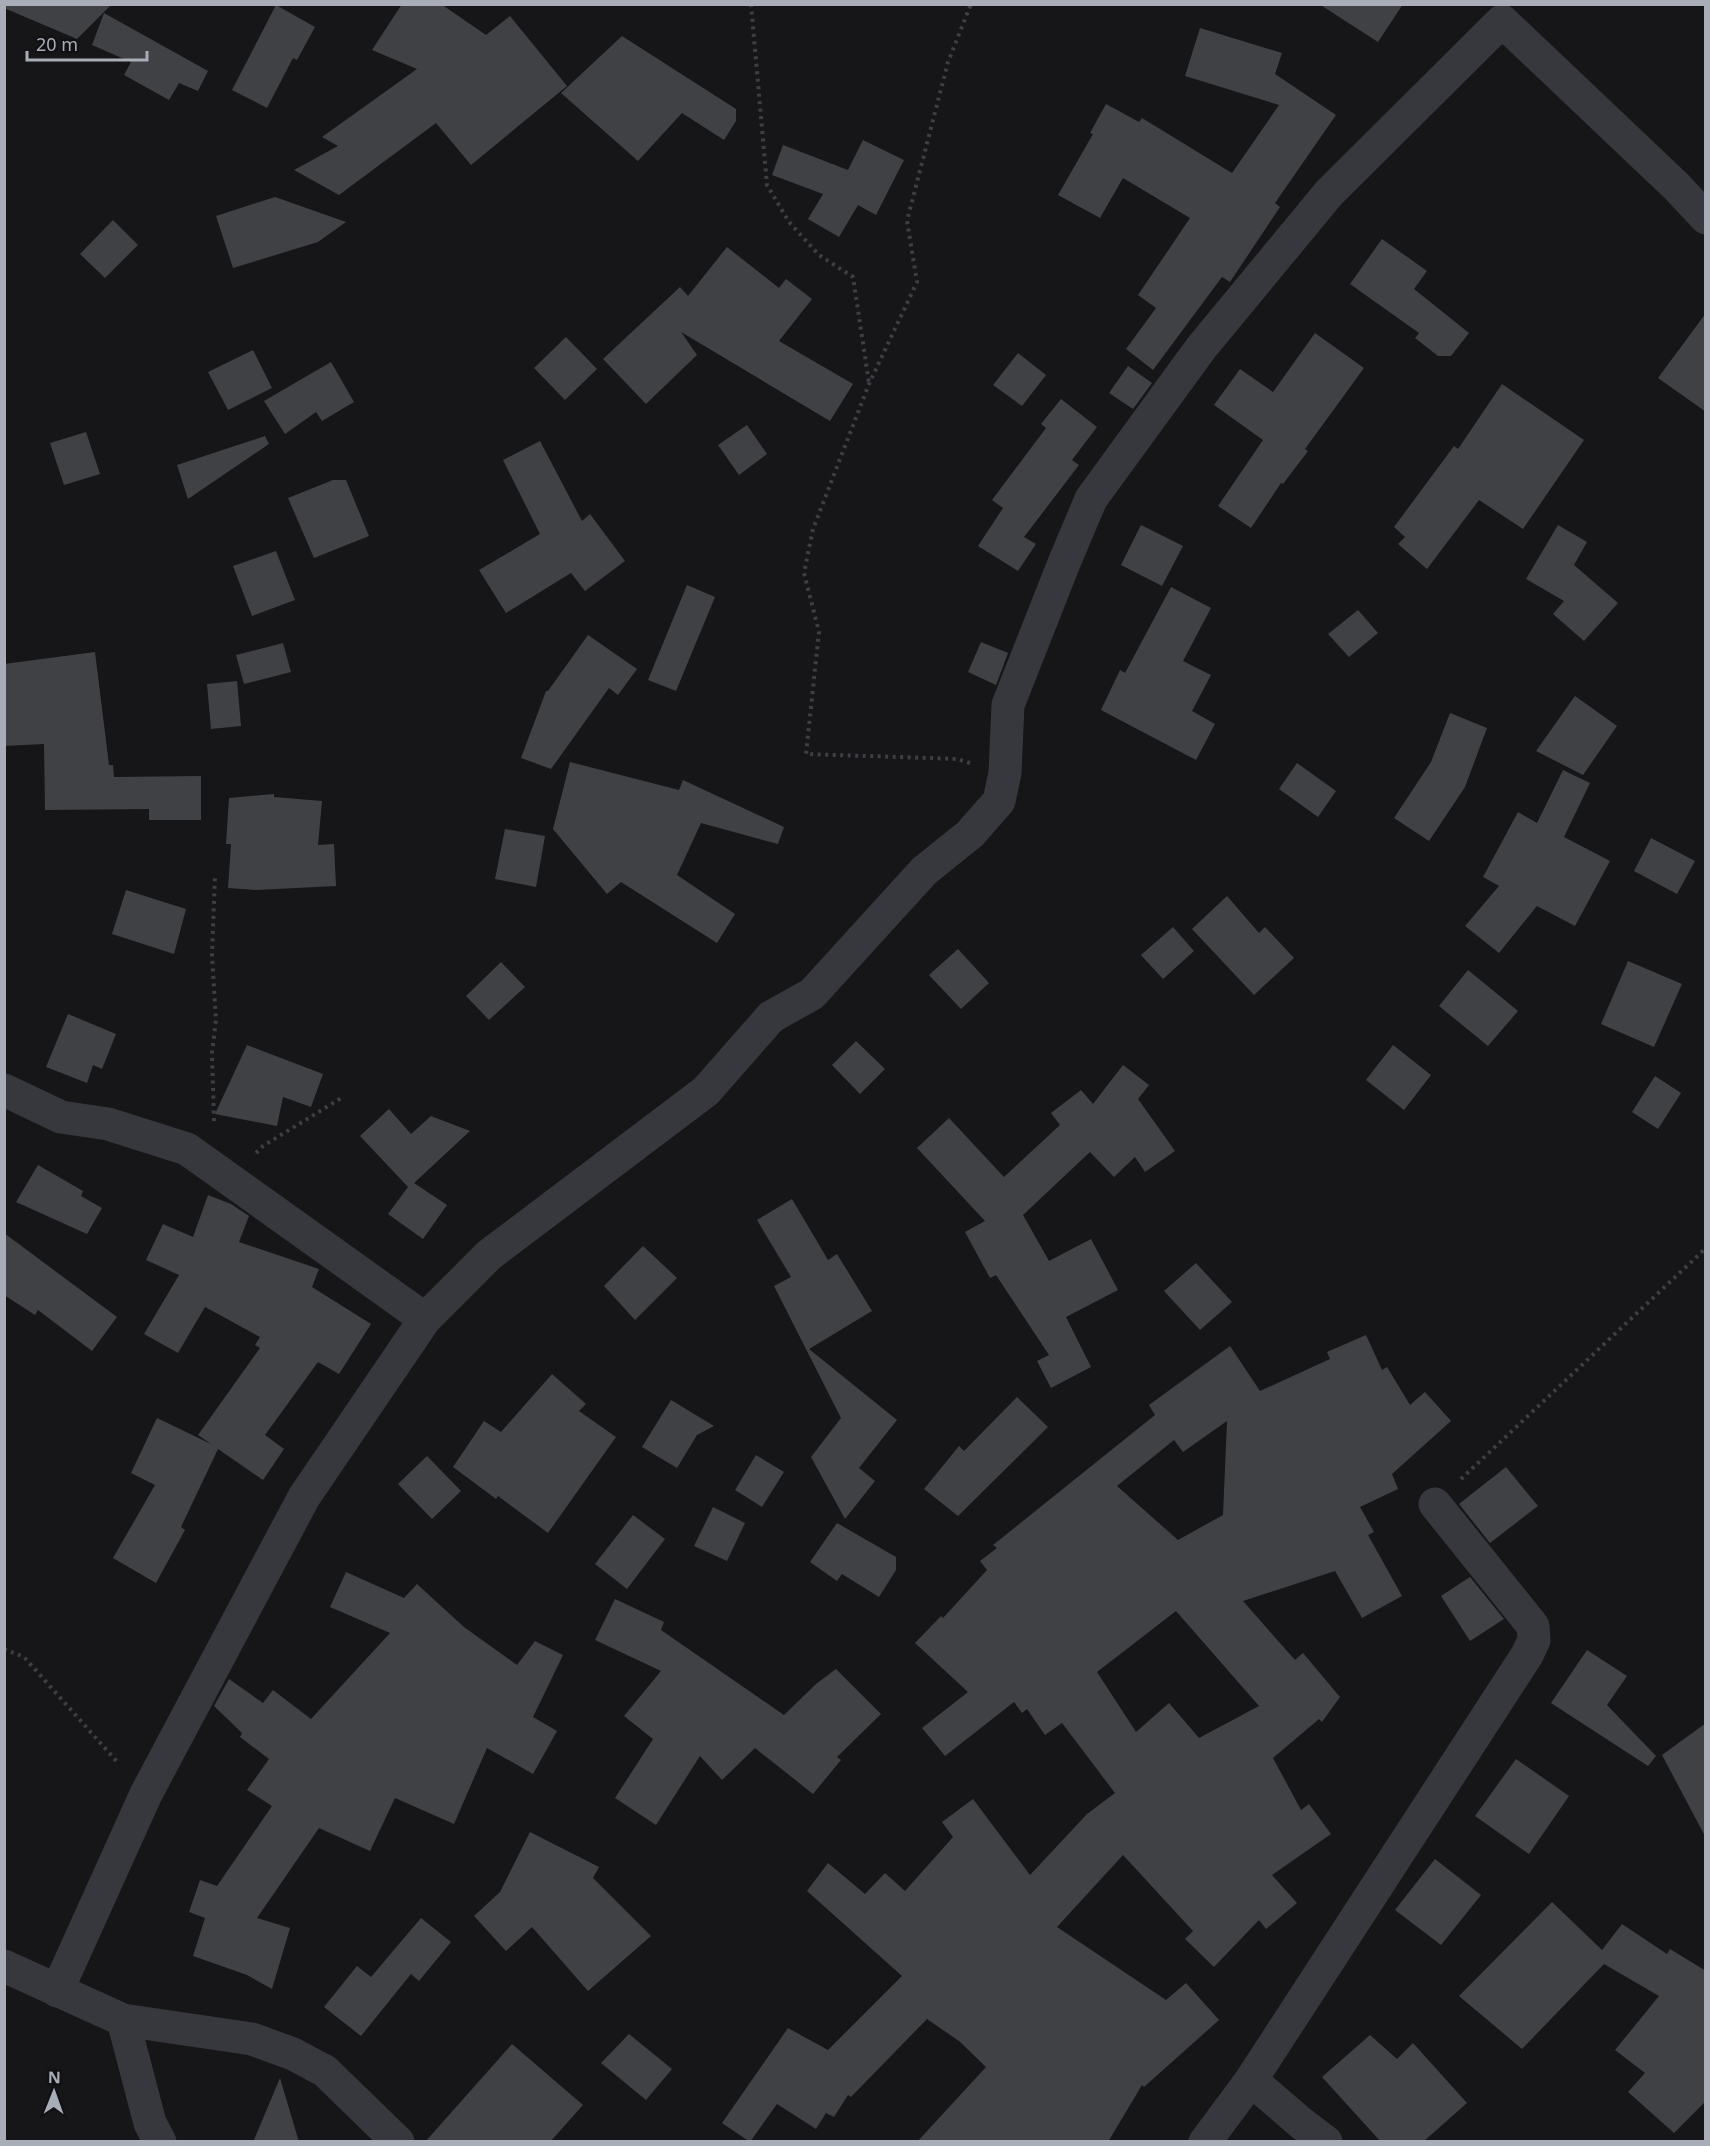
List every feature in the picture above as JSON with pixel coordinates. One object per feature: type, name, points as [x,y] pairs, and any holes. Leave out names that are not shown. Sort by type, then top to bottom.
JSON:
[{"type":"street","points":[[57,1991],[146,1794],[304,1497],[425,1319],[489,1255],[706,1091],[771,1017],[812,994],[924,871],[970,834],[999,801],[1005,773],[1008,705],[1091,499],[1201,348],[1329,193],[1502,21],[1676,186],[1706,218]]},
{"type":"street","points":[[4,1090],[61,1117],[108,1124],[188,1149],[425,1319]]},
{"type":"street","points":[[1205,2142],[1251,2080],[1527,1655],[1534,1640],[1533,1626],[1435,1504]]},
{"type":"street","points":[[4,1966],[123,2020],[252,2039],[293,2054],[325,2072],[398,2142]]},
{"type":"street","points":[[123,2020],[149,2135]]},
{"type":"street","points":[[1251,2080],[1326,2142]]},
{"type":"path","points":[[751,4],[767,185],[789,222],[819,255],[853,277],[869,384]]},
{"type":"path","points":[[971,4],[948,62],[907,221],[917,282],[869,384],[813,529],[804,573],[819,632],[806,753],[957,759],[1005,773]]},
{"type":"path","points":[[188,1149],[214,1133],[212,1053],[216,1020],[212,955],[215,875]]},
{"type":"path","points":[[230,1179],[263,1146],[343,1096]]},
{"type":"path","points":[[1435,1504],[1706,1248]]},
{"type":"path","points":[[4,1649],[24,1657],[146,1794]]},
{"type":"building","points":[[4,4],[112,4],[77,39],[4,8]]},
{"type":"building","points":[[402,4],[441,4],[486,35],[510,16],[567,86],[471,165],[436,123],[339,195],[294,170],[338,146],[322,137],[417,69],[372,50]]},
{"type":"building","points":[[1319,4],[1403,4],[1378,42]]},
{"type":"building","points":[[276,5],[315,27],[297,60],[293,58],[267,108],[232,90]]},
{"type":"building","points":[[104,13],[208,71],[198,91],[179,83],[169,100],[124,75],[131,62],[92,45]]},
{"type":"building","points":[[1200,28],[1282,53],[1275,74],[1336,115],[1275,203],[1280,207],[1230,282],[1222,277],[1153,370],[1126,349],[1156,308],[1138,295],[1190,218],[1123,178],[1100,218],[1058,195],[1093,134],[1090,133],[1106,104],[1139,122],[1142,118],[1232,173],[1279,105],[1185,76]]},
{"type":"building","points":[[622,36],[736,109],[736,121],[724,140],[682,113],[638,161],[561,93]]},
{"type":"building","points":[[863,140],[904,160],[876,215],[858,205],[839,237],[808,219],[823,194],[772,175],[783,145],[848,170]]},
{"type":"building","points":[[275,197],[346,222],[318,242],[233,268],[216,216]]},
{"type":"building","points":[[113,220],[138,245],[105,278],[80,254]]},
{"type":"building","points":[[1382,239],[1427,271],[1414,289],[1469,333],[1451,356],[1438,356],[1415,338],[1419,333],[1350,284]]},
{"type":"building","points":[[727,247],[779,288],[786,279],[812,299],[779,341],[853,384],[830,421],[681,332],[697,355],[646,404],[603,359],[680,287],[688,296]]},
{"type":"building","points":[[1706,313],[1706,412],[1658,378]]},
{"type":"building","points":[[1315,333],[1364,368],[1305,449],[1308,451],[1283,484],[1281,483],[1251,528],[1218,506],[1263,440],[1214,405],[1240,369],[1273,392]]},
{"type":"building","points":[[566,337],[597,369],[565,400],[534,368]]},
{"type":"building","points":[[253,350],[272,388],[228,410],[208,372]]},
{"type":"building","points":[[1018,353],[1046,375],[1022,406],[993,385]]},
{"type":"building","points":[[331,362],[354,402],[322,421],[316,412],[285,434],[264,401]]},
{"type":"building","points":[[1128,366],[1152,383],[1133,409],[1109,393]]},
{"type":"building","points":[[1502,384],[1584,440],[1523,529],[1479,500],[1427,569],[1398,544],[1405,537],[1394,527],[1454,446],[1458,449]]},
{"type":"building","points":[[1061,399],[1097,427],[1072,460],[1079,465],[1024,537],[1036,544],[1018,571],[978,546],[1003,508],[992,500],[1046,428],[1041,424]]},
{"type":"building","points":[[747,425],[767,454],[739,475],[718,445]]},
{"type":"building","points":[[86,432],[100,474],[64,485],[50,443]]},
{"type":"building","points":[[265,436],[269,444],[188,499],[177,465]]},
{"type":"building","points":[[540,441],[582,521],[590,514],[625,561],[585,591],[571,573],[506,613],[479,570],[540,534],[503,460]]},
{"type":"building","points":[[333,480],[346,480],[369,536],[314,558],[288,498]]},
{"type":"building","points":[[1141,525],[1183,546],[1162,586],[1121,565]]},
{"type":"building","points":[[1558,525],[1587,542],[1574,565],[1618,603],[1584,641],[1553,614],[1564,601],[1526,579]]},
{"type":"building","points":[[276,551],[295,600],[252,616],[233,566]]},
{"type":"building","points":[[687,585],[715,597],[676,691],[648,680]]},
{"type":"building","points":[[1171,587],[1211,608],[1183,661],[1211,675],[1192,711],[1215,724],[1196,760],[1101,710],[1120,670],[1125,673]]},
{"type":"building","points":[[1358,610],[1378,633],[1349,657],[1328,634]]},
{"type":"building","points":[[588,635],[637,669],[618,695],[609,688],[551,769],[521,758],[546,691]]},
{"type":"building","points":[[981,642],[1008,653],[996,685],[968,672]]},
{"type":"building","points":[[283,643],[291,672],[244,684],[236,655]]},
{"type":"building","points":[[95,652],[109,765],[113,765],[114,777],[201,776],[201,820],[149,820],[149,809],[45,810],[44,744],[4,746],[4,664]]},
{"type":"building","points":[[237,681],[241,726],[211,729],[207,684]]},
{"type":"building","points":[[1575,696],[1617,726],[1583,775],[1536,751]]},
{"type":"building","points":[[1450,713],[1487,728],[1465,787],[1429,841],[1394,818],[1431,762]]},
{"type":"building","points":[[570,762],[679,790],[683,780],[784,827],[778,844],[701,823],[677,875],[735,914],[717,943],[621,882],[607,894],[553,829]]},
{"type":"building","points":[[1297,763],[1336,791],[1318,817],[1279,789]]},
{"type":"building","points":[[1563,770],[1590,783],[1564,837],[1610,861],[1575,926],[1537,906],[1499,953],[1465,926],[1499,886],[1483,877],[1518,812],[1537,823]]},
{"type":"building","points":[[274,794],[274,797],[322,801],[318,845],[334,844],[336,886],[256,890],[228,888],[231,844],[226,844],[229,798]]},
{"type":"building","points":[[505,829],[545,836],[536,887],[495,879]]},
{"type":"building","points":[[1651,838],[1695,861],[1677,894],[1634,871]]},
{"type":"building","points":[[126,890],[186,909],[174,954],[112,934]]},
{"type":"building","points":[[1227,896],[1259,933],[1265,927],[1294,958],[1254,995],[1192,929]]},
{"type":"building","points":[[1173,927],[1194,951],[1163,979],[1141,955]]},
{"type":"building","points":[[958,949],[989,983],[961,1009],[929,975]]},
{"type":"building","points":[[1628,961],[1682,984],[1654,1047],[1601,1024]]},
{"type":"building","points":[[501,962],[525,987],[489,1020],[466,996]]},
{"type":"building","points":[[1468,970],[1518,1011],[1488,1046],[1439,1006]]},
{"type":"building","points":[[68,1014],[116,1034],[102,1069],[93,1065],[87,1083],[46,1067]]},
{"type":"building","points":[[856,1041],[885,1069],[860,1094],[832,1065]]},
{"type":"building","points":[[247,1045],[323,1074],[311,1107],[283,1097],[277,1126],[215,1114]]},
{"type":"building","points":[[1393,1045],[1431,1075],[1404,1110],[1366,1080]]},
{"type":"building","points":[[1123,1065],[1149,1085],[1138,1099],[1175,1151],[1145,1172],[1135,1157],[1114,1177],[1090,1152],[1023,1215],[1049,1261],[1091,1239],[1118,1290],[1066,1317],[1091,1367],[1051,1388],[1037,1361],[1049,1355],[996,1275],[990,1278],[965,1232],[985,1221],[917,1148],[949,1118],[1004,1177],[1060,1125],[1051,1113],[1081,1090],[1093,1104]]},
{"type":"building","points":[[1655,1076],[1681,1093],[1658,1129],[1632,1112]]},
{"type":"building","points":[[389,1109],[411,1134],[431,1116],[470,1131],[414,1183],[447,1205],[423,1239],[388,1214],[408,1187],[360,1136]]},
{"type":"building","points":[[38,1165],[83,1191],[81,1196],[102,1208],[87,1234],[16,1202]]},
{"type":"building","points":[[208,1195],[231,1204],[249,1216],[239,1242],[319,1269],[312,1287],[371,1324],[339,1374],[318,1362],[265,1435],[284,1449],[263,1480],[218,1449],[181,1527],[185,1530],[156,1583],[113,1558],[155,1485],[131,1473],[157,1418],[211,1444],[198,1435],[260,1348],[255,1345],[260,1337],[205,1307],[178,1353],[144,1334],[179,1275],[146,1260],[163,1224],[193,1237]]},
{"type":"building","points":[[792,1199],[828,1260],[837,1254],[872,1311],[809,1349],[897,1420],[859,1468],[875,1481],[845,1519],[811,1457],[841,1418],[774,1286],[791,1277],[757,1220]]},
{"type":"building","points":[[4,1233],[117,1317],[92,1351],[38,1310],[35,1315],[4,1295]]},
{"type":"building","points":[[643,1246],[677,1278],[635,1320],[604,1286]]},
{"type":"building","points":[[1196,1263],[1232,1302],[1200,1330],[1164,1291]]},
{"type":"building","points":[[1366,1335],[1382,1370],[1387,1367],[1410,1405],[1425,1392],[1451,1421],[1392,1474],[1398,1489],[1360,1507],[1374,1532],[1368,1535],[1402,1596],[1362,1618],[1335,1571],[1243,1601],[1295,1660],[1303,1653],[1340,1697],[1322,1722],[1319,1719],[1273,1758],[1301,1810],[1309,1804],[1331,1834],[1272,1875],[1297,1903],[1266,1929],[1259,1920],[1214,1967],[1185,1939],[1193,1931],[1123,1855],[1057,1927],[1166,2000],[1186,1983],[1219,2020],[1144,2087],[1142,2085],[1108,2142],[917,2142],[986,2067],[959,2041],[927,2019],[851,2097],[848,2095],[834,2117],[826,2113],[816,2129],[777,2104],[750,2142],[722,2123],[788,2028],[828,2050],[902,1976],[807,1891],[828,1863],[865,1894],[885,1873],[905,1891],[953,1837],[942,1822],[973,1799],[1030,1875],[1087,1814],[1115,1793],[1062,1723],[1045,1735],[1027,1709],[1022,1713],[1014,1702],[945,1756],[922,1728],[968,1692],[915,1643],[941,1616],[943,1618],[987,1570],[980,1561],[997,1548],[993,1545],[1155,1415],[1149,1405],[1230,1346],[1260,1391],[1330,1359],[1327,1352]],"holes":[[[1227,1421],[1223,1515],[1178,1540],[1117,1486],[1174,1440],[1183,1452]],[[1176,1611],[1259,1706],[1199,1738],[1169,1703],[1136,1732],[1097,1672]]]},
{"type":"building","points":[[552,1374],[586,1404],[579,1411],[616,1437],[548,1533],[498,1496],[496,1499],[453,1467],[484,1421],[501,1432]]},
{"type":"building","points":[[1017,1397],[1048,1427],[958,1516],[924,1489],[959,1446],[964,1451]]},
{"type":"building","points":[[671,1400],[714,1426],[697,1435],[677,1468],[642,1447]]},
{"type":"building","points":[[756,1455],[784,1472],[762,1507],[735,1490]]},
{"type":"building","points":[[427,1456],[461,1491],[432,1519],[398,1484]]},
{"type":"building","points":[[1506,1467],[1538,1506],[1490,1543],[1459,1504]]},
{"type":"building","points":[[713,1507],[745,1523],[727,1561],[694,1546]]},
{"type":"building","points":[[633,1515],[665,1539],[627,1589],[595,1564]]},
{"type":"building","points":[[837,1523],[896,1557],[896,1570],[879,1597],[842,1574],[837,1581],[810,1562]]},
{"type":"building","points":[[346,1572],[404,1598],[417,1584],[464,1627],[517,1665],[535,1641],[563,1655],[533,1717],[557,1731],[533,1774],[487,1748],[454,1824],[395,1798],[370,1851],[319,1828],[257,1918],[290,1928],[272,1989],[247,1975],[193,1956],[205,1918],[189,1912],[200,1880],[217,1886],[272,1806],[247,1790],[269,1759],[240,1737],[242,1733],[214,1706],[229,1679],[263,1703],[273,1690],[311,1719],[390,1633],[330,1607]]},
{"type":"building","points":[[1470,1577],[1504,1619],[1470,1641],[1441,1596]]},
{"type":"building","points":[[615,1599],[664,1622],[661,1630],[784,1715],[816,1684],[836,1669],[881,1714],[837,1757],[841,1760],[813,1794],[755,1748],[722,1780],[700,1756],[656,1825],[615,1798],[653,1739],[624,1716],[661,1671],[595,1640]]},
{"type":"building","points":[[1587,1650],[1627,1676],[1607,1705],[1656,1756],[1648,1766],[1551,1703]]},
{"type":"building","points":[[1706,1723],[1706,1838],[1662,1755]]},
{"type":"building","points":[[1516,1759],[1569,1796],[1529,1854],[1475,1816]]},
{"type":"building","points":[[530,1832],[599,1867],[593,1878],[651,1936],[588,1991],[532,1927],[506,1951],[474,1916],[500,1892]]},
{"type":"building","points":[[1435,1859],[1481,1895],[1441,1945],[1395,1910]]},
{"type":"building","points":[[1552,1902],[1602,1950],[1622,1924],[1667,1954],[1670,1949],[1706,1971],[1706,2101],[1674,2133],[1628,2092],[1645,2073],[1615,2050],[1659,1996],[1604,1964],[1522,2049],[1459,1996]]},
{"type":"building","points":[[421,1918],[451,1942],[419,1981],[411,1974],[361,2036],[324,2007],[357,1966],[371,1977]]},
{"type":"building","points":[[629,2034],[672,2069],[646,2100],[601,2063]]},
{"type":"building","points":[[1370,2035],[1397,2059],[1413,2043],[1467,2103],[1423,2142],[1381,2142],[1322,2077]]},
{"type":"building","points":[[512,2044],[583,2105],[550,2142],[425,2142]]},
{"type":"building","points":[[280,2078],[299,2142],[253,2142]]}]
